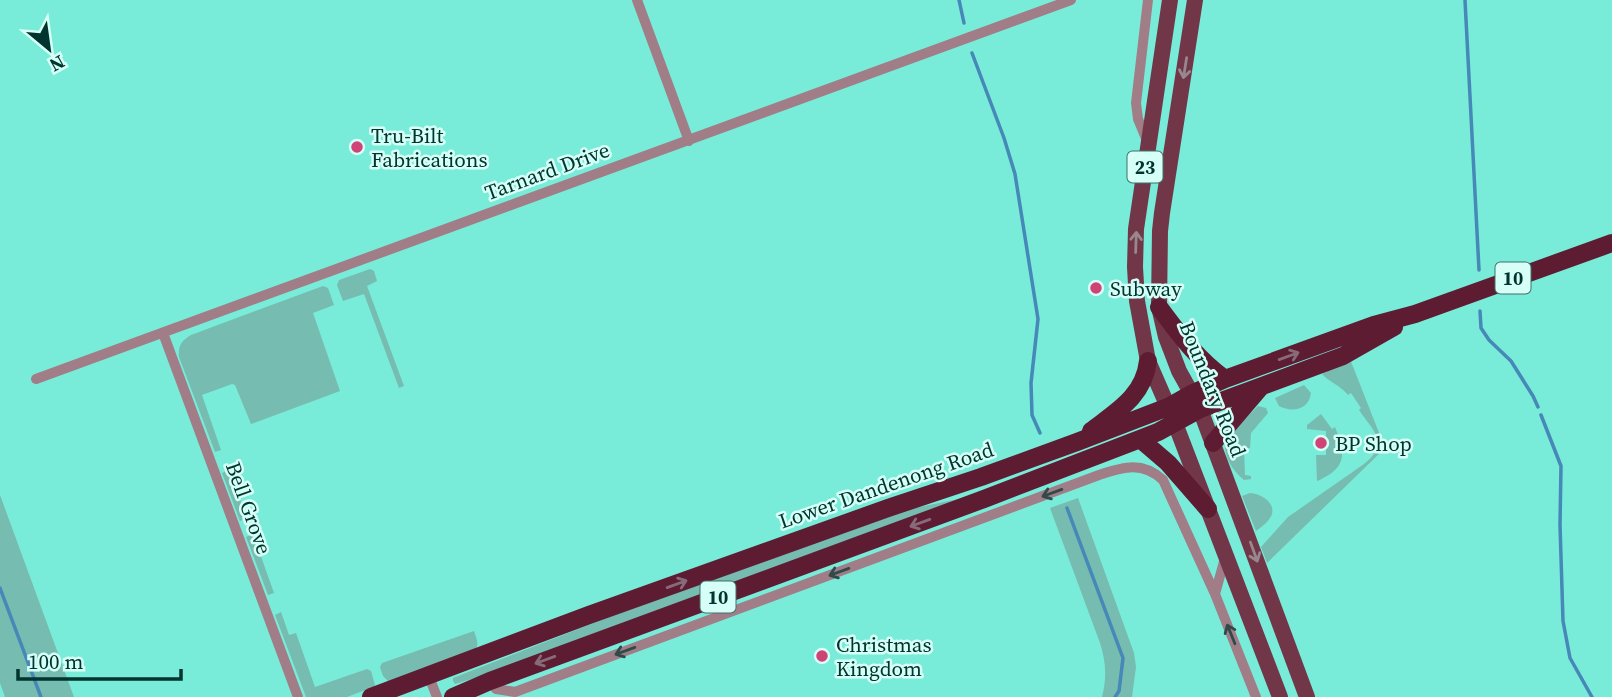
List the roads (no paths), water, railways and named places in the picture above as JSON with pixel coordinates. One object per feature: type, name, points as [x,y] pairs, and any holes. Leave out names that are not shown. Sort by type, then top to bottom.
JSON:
[{"type":"highway","name":"Lower Dandenong Road","points":[[453,697],[489,681],[996,495],[1140,439],[1225,379],[1612,243]]},
{"type":"highway","points":[[1160,307],[1187,344],[1225,379]]},
{"type":"highway","name":"Lower Dandenong Road","points":[[1195,402],[1263,386],[1343,356],[1415,314]]},
{"type":"highway","points":[[1077,442],[1127,403],[1138,391],[1144,381],[1148,360]]},
{"type":"highway","points":[[1213,443],[1263,386]]},
{"type":"highway","name":"Lower Dandenong Road","points":[[371,697],[888,508],[1077,442],[1171,415]]},
{"type":"highway","points":[[1140,439],[1168,463],[1208,509]]},
{"type":"main road","name":"23","points":[[1170,0],[1136,229],[1137,301],[1148,360],[1280,697]]},
{"type":"main road","name":"Boundary Road","points":[[1195,0],[1161,222],[1160,307],[1166,337],[1213,443],[1307,697]]},
{"type":"street","points":[[637,0],[689,141]]},
{"type":"street","name":"Tarnard Drive","points":[[36,379],[1071,0]]},
{"type":"street","points":[[1148,0],[1136,103],[1138,119],[1148,143]]},
{"type":"street","name":"Bell Grove","points":[[163,333],[298,697]]},
{"type":"street","points":[[1083,482],[1101,454]]},
{"type":"street","points":[[489,681],[496,690],[515,692],[1117,469],[1140,467],[1153,470],[1163,480],[1215,594],[1256,697]]},
{"type":"street","points":[[1215,594],[1225,557]]},
{"type":"street","points":[[428,674],[437,697]]},
{"type":"waterway","points":[[959,0],[964,23]]},
{"type":"waterway","points":[[1465,0],[1479,270]]},
{"type":"waterway","points":[[972,53],[1015,174],[1038,319],[1031,383],[1032,415],[1040,433]]},
{"type":"waterway","points":[[1480,311],[1481,328],[1489,340],[1511,361],[1538,407]]},
{"type":"waterway","points":[[1541,415],[1561,466],[1563,621],[1570,658],[1592,697]]},
{"type":"waterway","points":[[1067,508],[1123,658],[1119,691],[1115,697]]},
{"type":"waterway","points":[[0,588],[41,697]]},
{"type":"place","name":"Tru-Bilt Fabrications","points":[[357,147]]},
{"type":"place","name":"Subway","points":[[1096,288]]},
{"type":"place","name":"BP Shop","points":[[1321,443]]},
{"type":"place","name":"Christmas Kingdom","points":[[822,656]]}]
